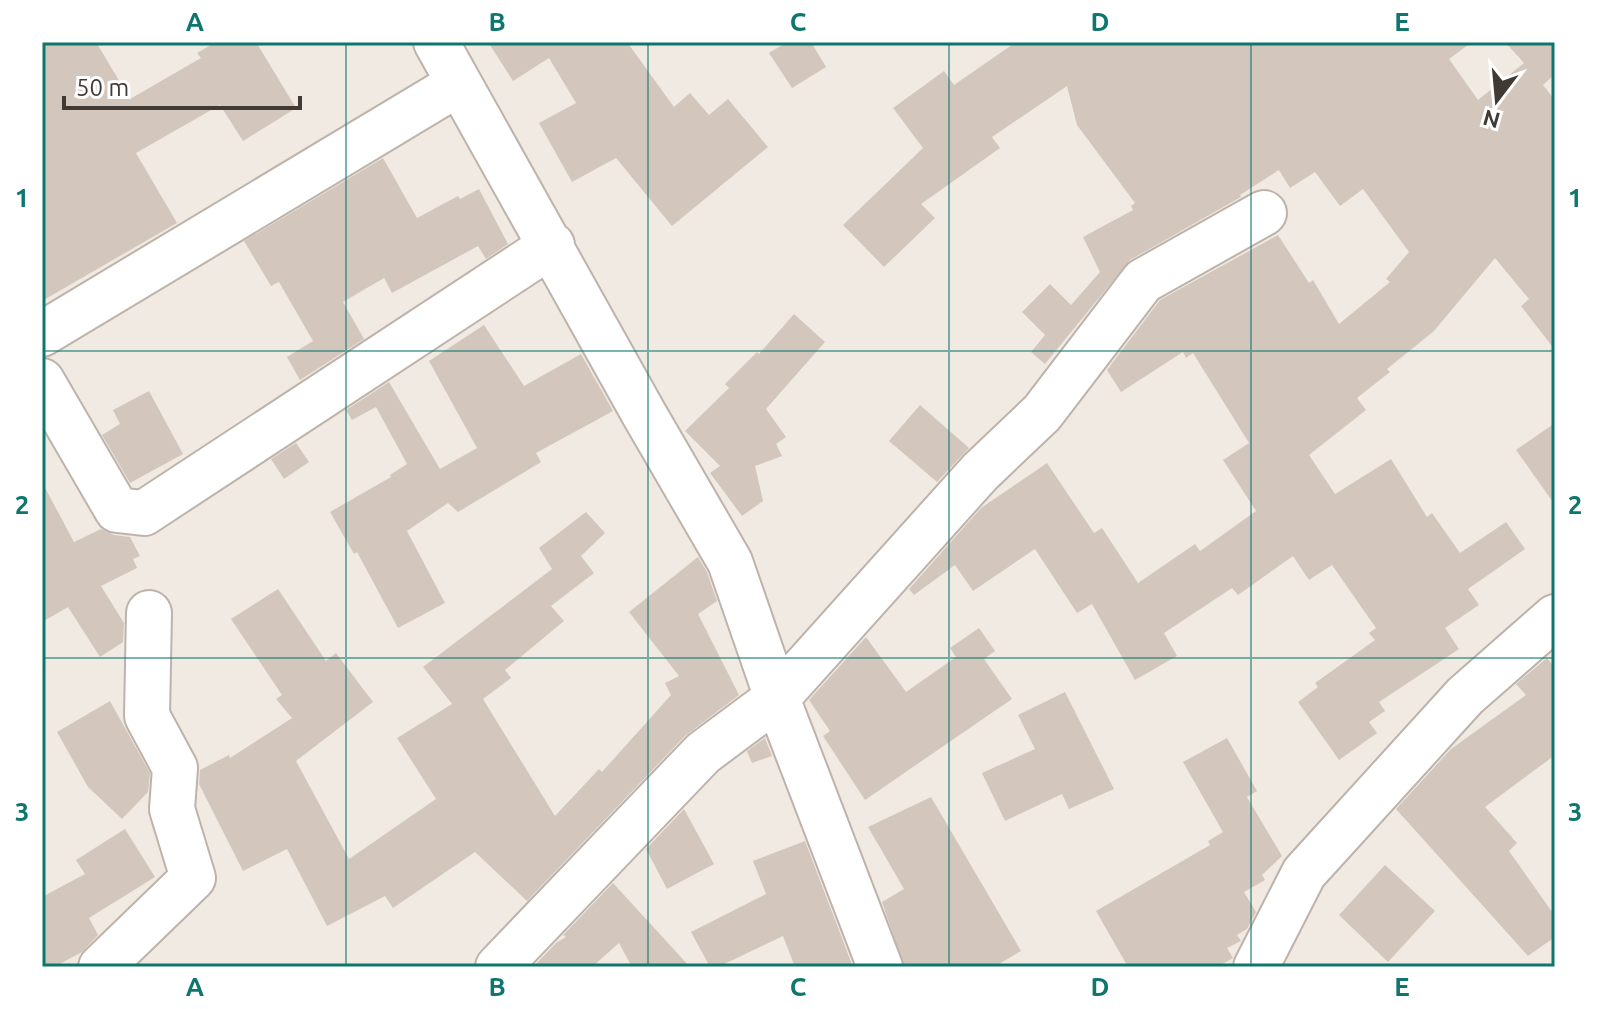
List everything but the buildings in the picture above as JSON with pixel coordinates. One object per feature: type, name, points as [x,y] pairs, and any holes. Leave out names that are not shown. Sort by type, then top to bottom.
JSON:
[{"type":"street","points":[[436,42],[730,562],[777,698],[880,967]]},
{"type":"street","points":[[42,334],[458,84]]},
{"type":"street","points":[[498,967],[703,753],[777,698],[980,472],[1042,413],[1143,281],[1264,213]]},
{"type":"street","points":[[42,381],[117,510],[144,513],[552,245]]},
{"type":"street","points":[[101,967],[193,878],[172,809],[175,768],[147,716],[149,613]]},
{"type":"street","points":[[1256,967],[1304,873],[1465,696],[1555,617]]}]
